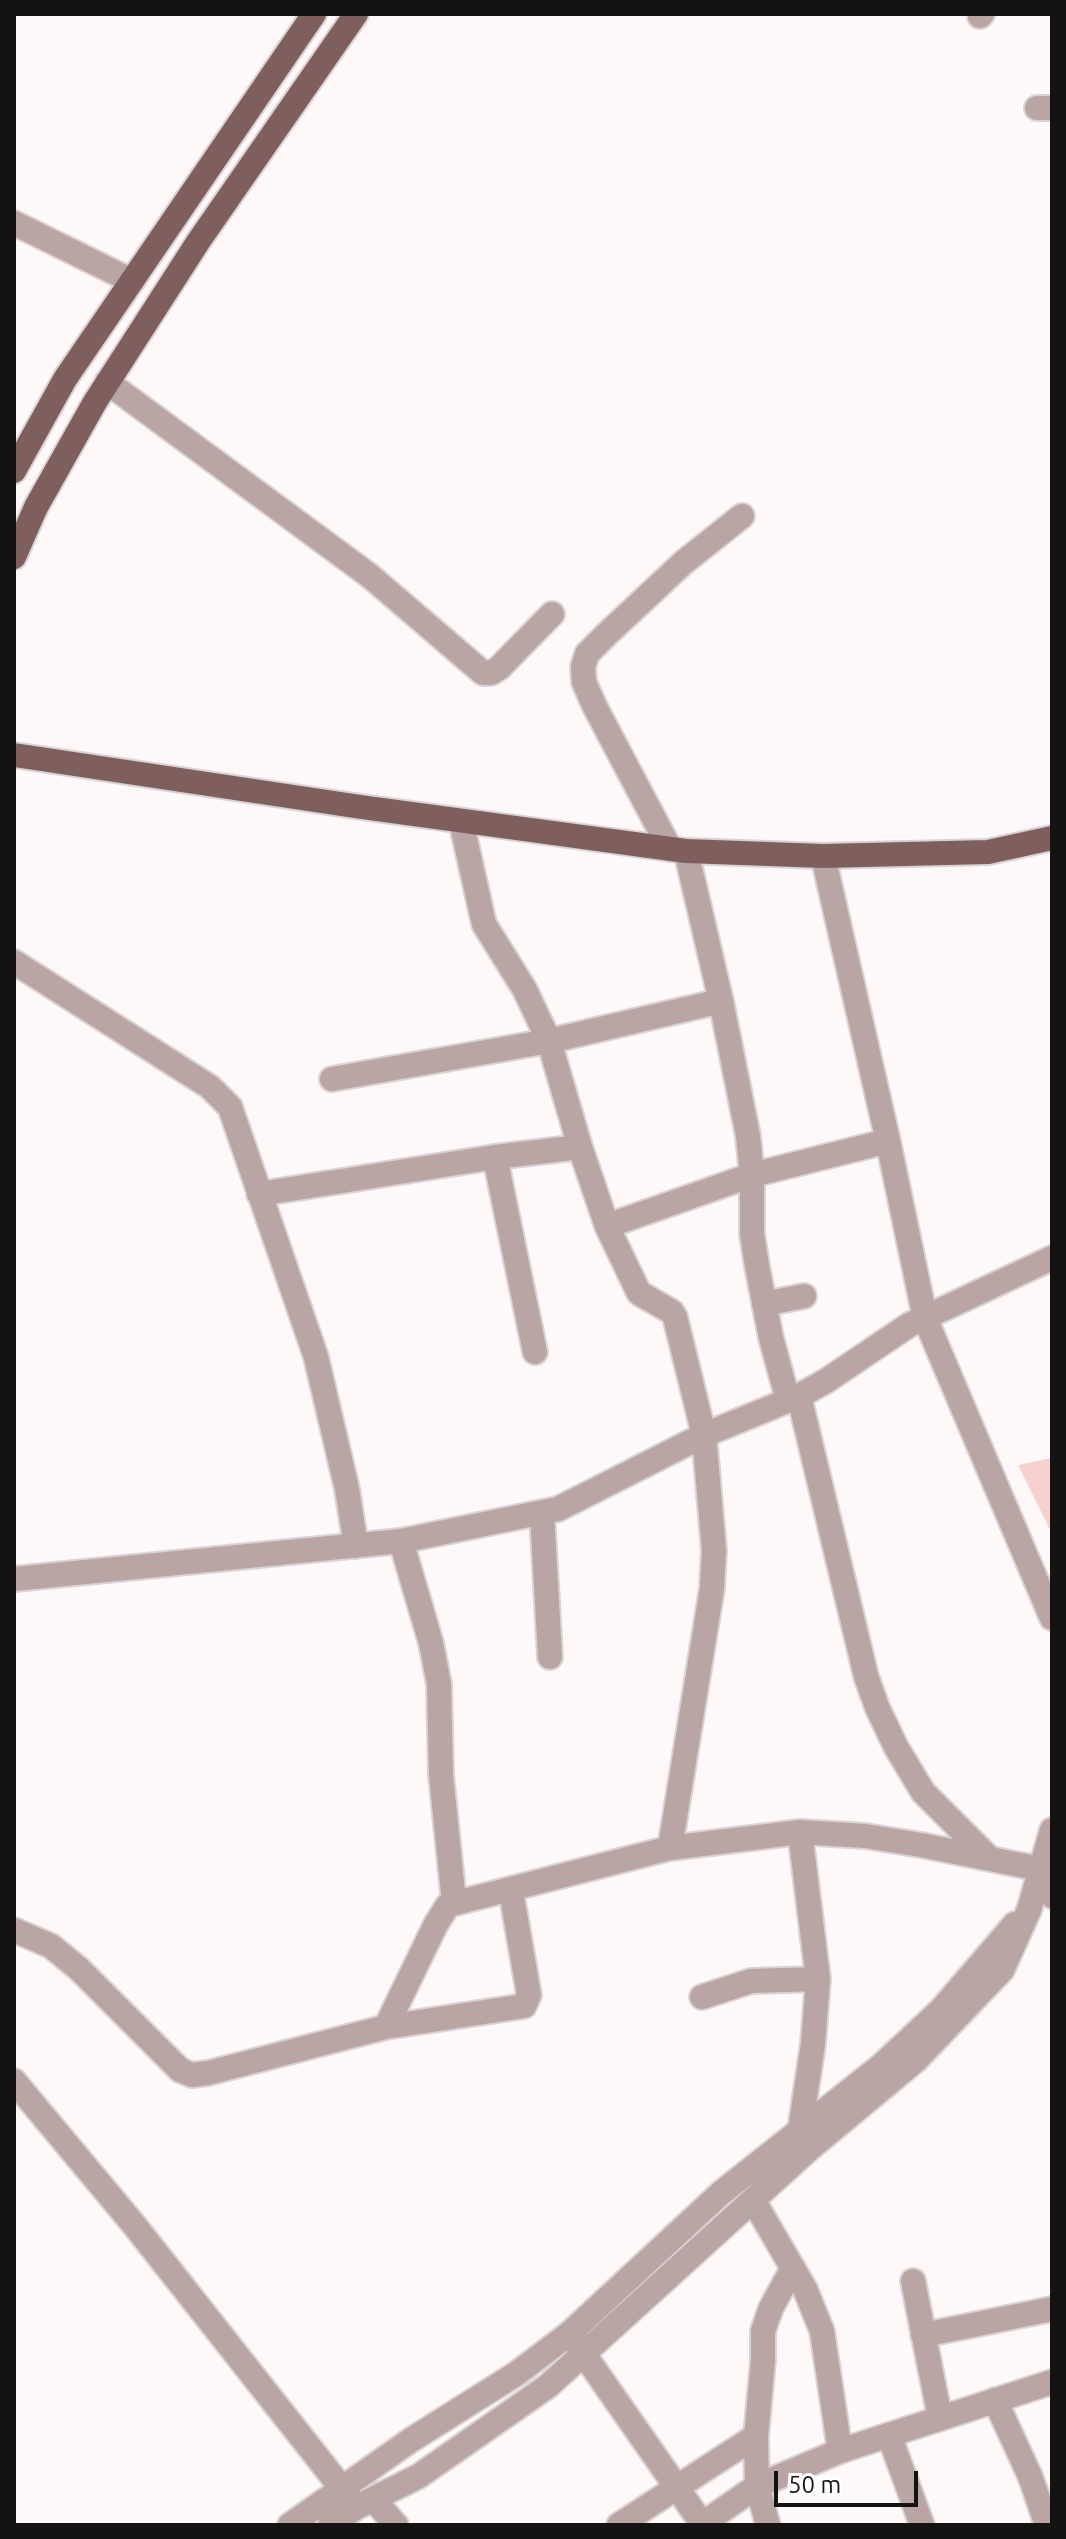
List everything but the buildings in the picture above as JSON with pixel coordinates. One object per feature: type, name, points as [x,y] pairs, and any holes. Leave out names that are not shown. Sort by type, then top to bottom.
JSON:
[{"type":"main road","points":[[14,471],[65,379],[314,14]]},
{"type":"main road","points":[[14,557],[36,507],[107,382],[198,242],[356,14]]},
{"type":"main road","points":[[14,755],[678,850],[823,856],[988,852],[1052,838]]},
{"type":"street","points":[[14,223],[132,281]]},
{"type":"street","points":[[107,382],[370,576],[483,673],[499,668],[552,614]]},
{"type":"street","points":[[742,516],[683,563],[587,654],[583,667],[584,682],[595,707],[678,850],[721,1001],[748,1136],[752,1175],[752,1234],[764,1304],[793,1398],[866,1676],[896,1747],[923,1792],[990,1859]]},
{"type":"street","points":[[461,821],[484,924],[525,990],[549,1041],[607,1226],[639,1293],[672,1312],[675,1317],[704,1435],[714,1550],[712,1588],[670,1848]]},
{"type":"street","points":[[823,856],[925,1318],[1052,1618]]},
{"type":"street","points":[[14,962],[221,1096],[230,1107],[316,1357],[347,1489],[356,1546]]},
{"type":"street","points":[[332,1079],[549,1041],[721,1001]]},
{"type":"street","points":[[607,1226],[752,1175],[888,1141]]},
{"type":"street","points":[[259,1194],[495,1157],[580,1147]]},
{"type":"street","points":[[495,1157],[535,1352]]},
{"type":"street","points":[[14,1579],[401,1541],[567,1506],[704,1435],[793,1398],[826,1381],[909,1325],[1052,1258]]},
{"type":"street","points":[[764,1304],[804,1296]]},
{"type":"street","points":[[542,1513],[550,1657]]},
{"type":"street","points":[[401,1541],[431,1643],[439,1684],[441,1775],[454,1902]]},
{"type":"street","points":[[290,2525],[419,2476],[548,2386],[584,2355],[753,2200],[804,2140],[941,2010],[1029,1910],[1052,1830]]},
{"type":"street","points":[[800,1832],[818,1979],[804,2140]]},
{"type":"street","points":[[386,2027],[436,1924],[454,1902],[511,1891],[670,1848],[800,1832],[879,1838],[1040,1869]]},
{"type":"street","points":[[1040,1869],[1052,1896]]},
{"type":"street","points":[[14,1930],[51,1946],[79,1969],[180,2070],[192,2075],[386,2027],[524,2006],[529,1995],[511,1891]]},
{"type":"street","points":[[702,1997],[751,1981],[818,1979]]},
{"type":"street","points":[[14,2081],[357,2498],[396,2525]]},
{"type":"street","points":[[330,2525],[411,2440],[516,2374],[569,2334],[720,2194],[804,2140]]},
{"type":"street","points":[[753,2200],[805,2289],[822,2331],[840,2451]]},
{"type":"street","points":[[768,2525],[757,2486],[756,2436],[763,2331],[771,2308],[793,2268]]},
{"type":"street","points":[[913,2281],[940,2418]]},
{"type":"street","points":[[923,2335],[1052,2309]]},
{"type":"street","points":[[569,2334],[702,2525],[757,2486],[840,2451],[1052,2382]]},
{"type":"street","points":[[995,2400],[1030,2476],[1047,2525]]},
{"type":"street","points":[[889,2435],[922,2525]]},
{"type":"street","points":[[619,2525],[756,2436]]},
{"type":"shaded area","points":[[1052,1458],[1052,1534],[1018,1465]]}]
